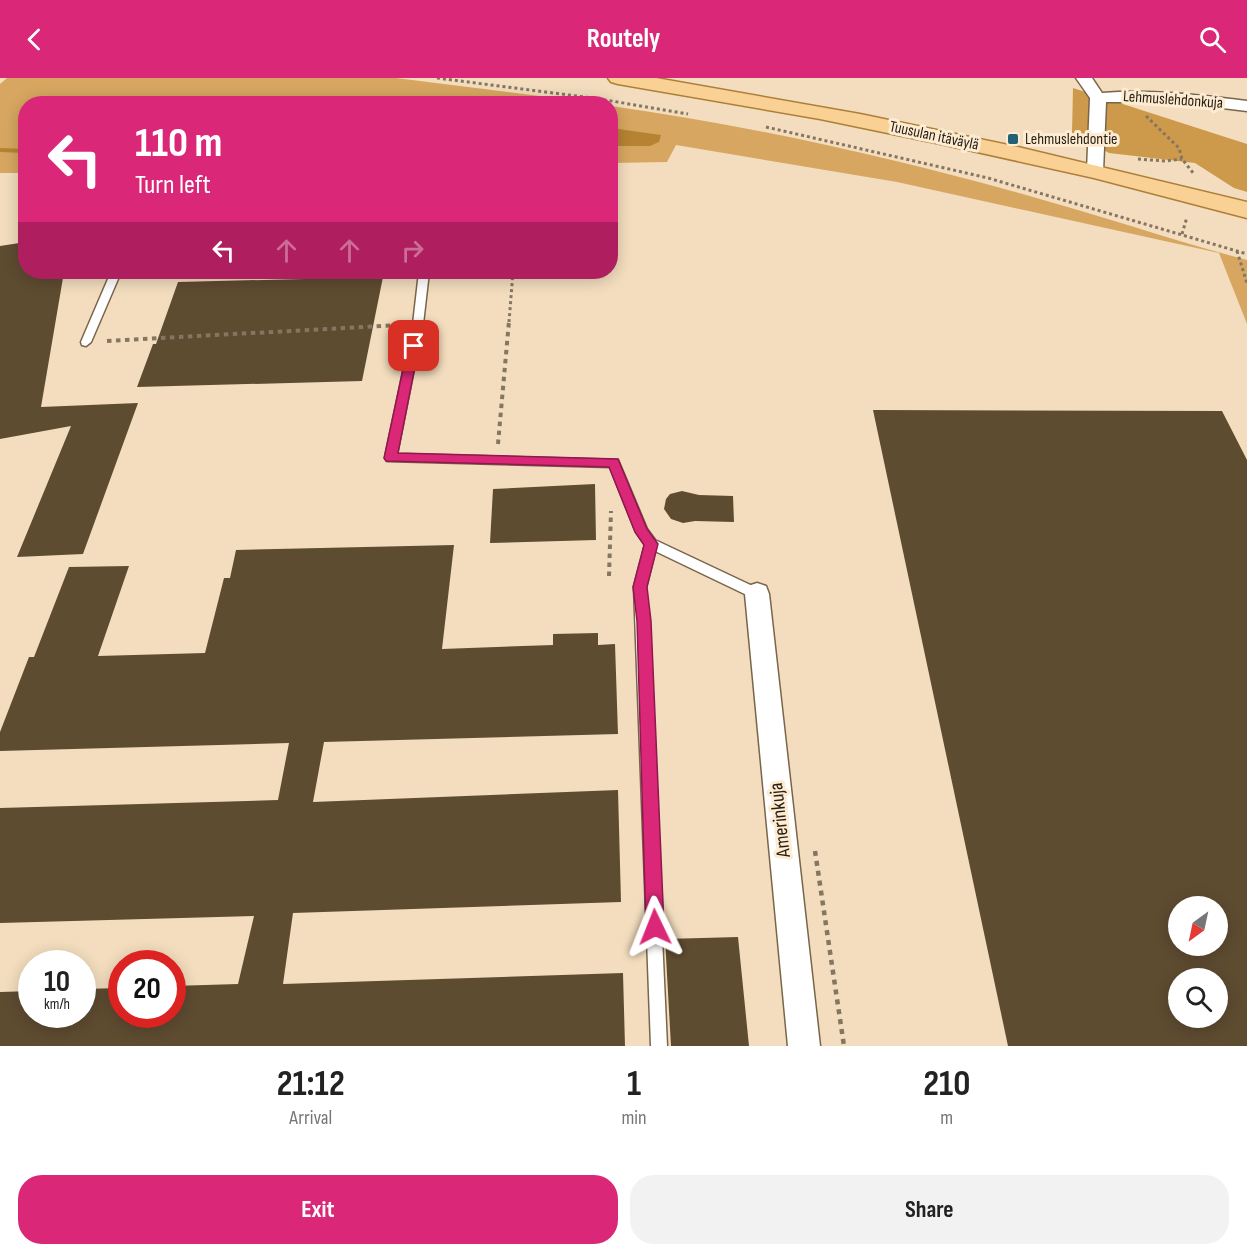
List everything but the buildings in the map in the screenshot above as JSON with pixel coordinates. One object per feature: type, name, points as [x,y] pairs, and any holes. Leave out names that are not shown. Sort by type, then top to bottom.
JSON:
[{"type":"main road","name":"Tuusulan itäväylä","points":[[618,78],[810,111],[941,137],[1095,171],[1247,210]]},
{"type":"street","points":[[1084,78],[1098,98],[1095,171]]},
{"type":"street","name":"Lehmuslehdonkuja","points":[[1098,98],[1126,95],[1247,106]]},
{"type":"street","name":"Amerinkuja","points":[[757,594],[804,1046]]},
{"type":"lane","points":[[86,342],[113,279]]},
{"type":"lane","points":[[423,279],[418,324],[391,458],[614,463],[642,532],[651,544],[757,594]]},
{"type":"lane","points":[[651,544],[640,587],[644,621],[659,1046]]},
{"type":"path","points":[[437,78],[577,96]]},
{"type":"path","points":[[1126,95],[1179,148],[1182,159],[1195,177]]},
{"type":"path","points":[[618,102],[691,114]]},
{"type":"path","points":[[759,126],[920,161],[1247,254]]},
{"type":"path","points":[[1182,234],[1188,213]]},
{"type":"path","points":[[1237,251],[1247,283]]},
{"type":"path","points":[[497,460],[512,279]]},
{"type":"path","points":[[86,342],[418,324]]},
{"type":"path","points":[[609,576],[614,463]]},
{"type":"shaded area","points":[[7,78],[396,78],[539,96],[18,96],[18,173],[0,173],[0,84]]},
{"type":"shaded area","points":[[1073,88],[1247,144],[1247,192],[1234,188],[1195,163],[1109,153],[1072,133]]},
{"type":"shaded area","points":[[618,107],[771,133],[876,156],[1033,197],[1247,260],[1247,324],[1219,253],[897,182],[676,145],[667,162],[618,163]]},
{"type":"shaded area","points":[[618,129],[661,135],[659,142],[650,146],[618,146]]},
{"type":"waterway","points":[[0,150],[18,151]]},
{"type":"place","name":"Lehmuslehdontie","points":[[1013,139]]},
{"type":"route","points":[[414,346],[391,458],[614,463],[642,532],[651,544],[640,587],[644,621],[655,927]]}]
